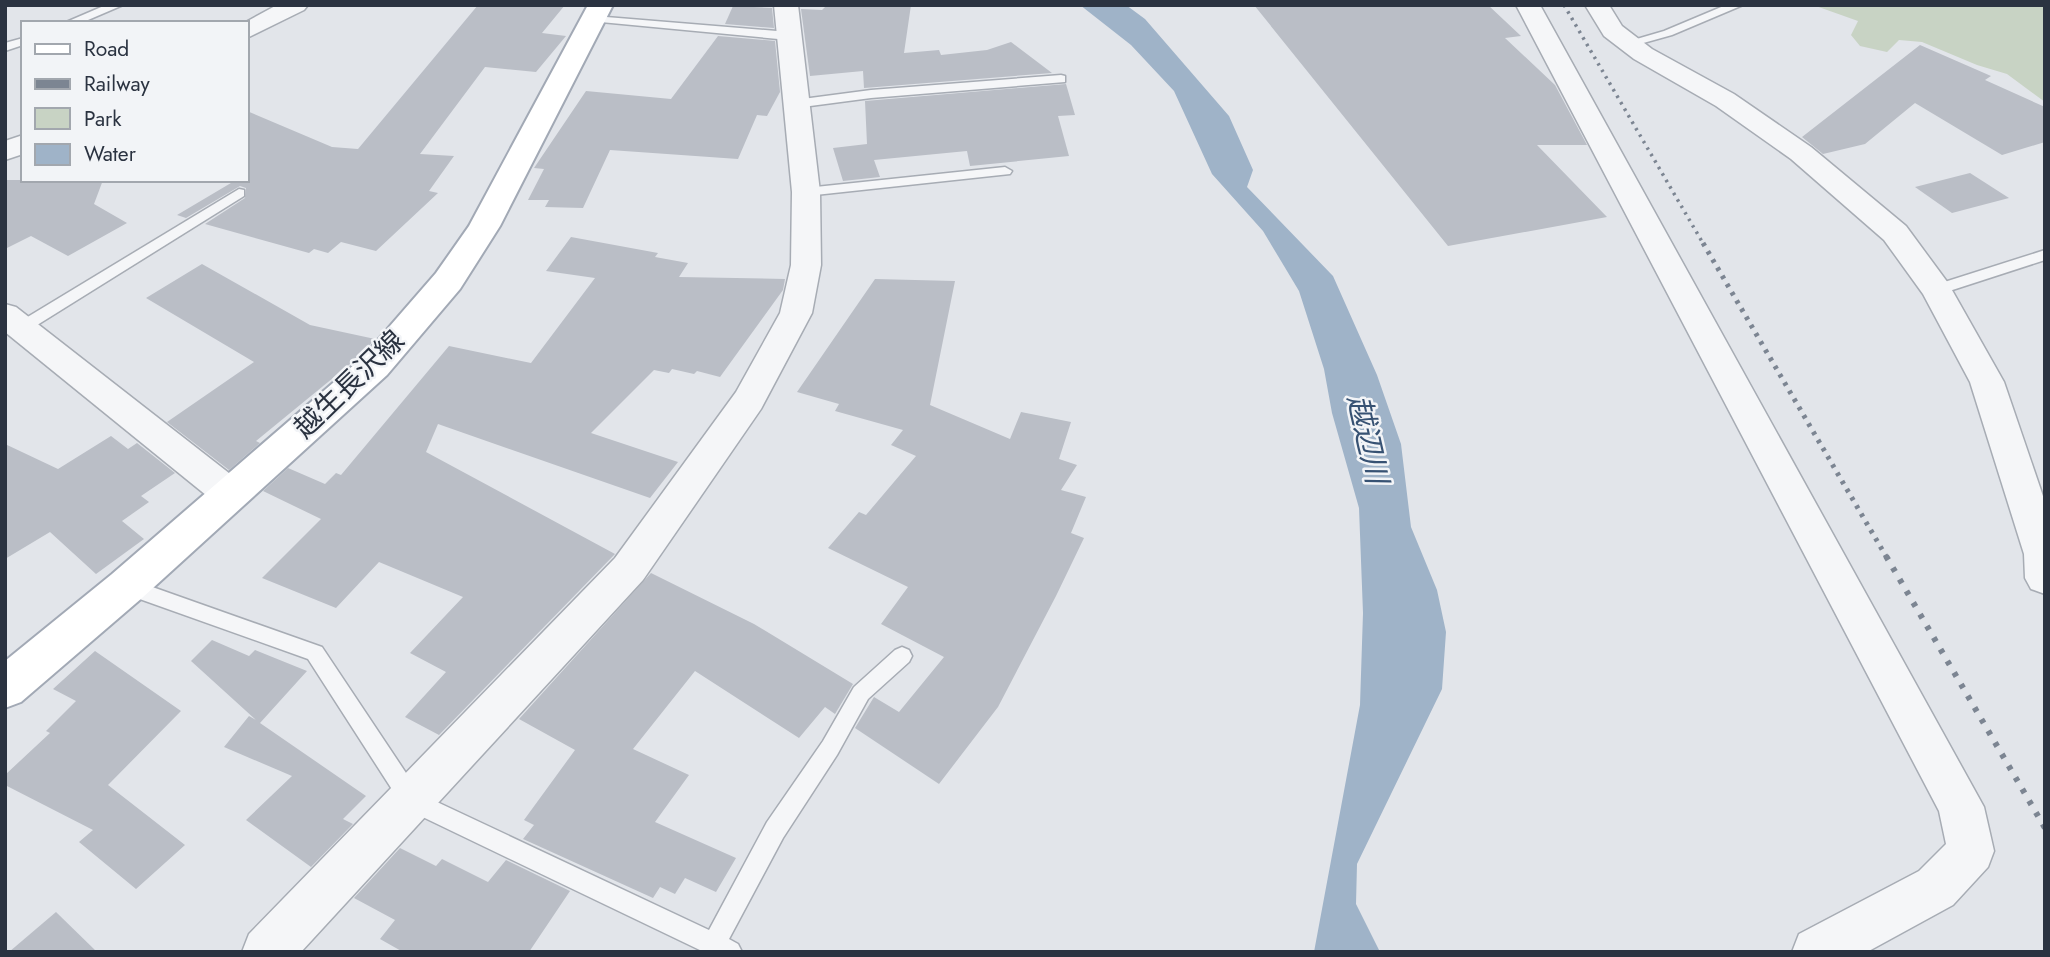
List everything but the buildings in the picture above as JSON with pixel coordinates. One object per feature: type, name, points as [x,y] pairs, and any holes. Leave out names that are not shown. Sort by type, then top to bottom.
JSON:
[{"type":"main road","name":"越生長沢線","points":[[5,688],[127,586],[375,366],[448,281],[508,183],[597,12]]},
{"type":"street","points":[[252,5],[286,11]]},
{"type":"street","points":[[1528,5],[1961,807],[1971,851],[1937,888],[1817,952]]},
{"type":"street","points":[[1597,5],[1613,31],[1726,100],[1801,153],[1895,233],[1937,290],[1987,382],[2043,554],[2045,578]]},
{"type":"street","points":[[248,30],[286,11]]},
{"type":"street","points":[[267,952],[629,569],[749,400],[796,313],[806,265],[806,192],[794,104],[788,20]]},
{"type":"street","points":[[5,152],[21,145]]},
{"type":"street","points":[[13,322],[230,494]]},
{"type":"lane","points":[[76,21],[117,5]]},
{"type":"lane","points":[[1629,43],[1668,33],[1737,5]]},
{"type":"lane","points":[[597,12],[788,20]]},
{"type":"lane","points":[[794,104],[871,94],[1061,79]]},
{"type":"lane","points":[[806,192],[1005,171]]},
{"type":"lane","points":[[13,322],[239,193]]},
{"type":"lane","points":[[1937,290],[2045,255]]},
{"type":"lane","points":[[127,586],[315,653],[412,801],[723,948],[775,830],[830,748],[861,694],[902,656]]},
{"type":"green space","points":[[1813,5],[2045,5],[2045,102],[2007,74],[1977,65],[1922,42],[1899,40],[1887,52],[1860,46],[1851,35],[1858,21]]},
{"type":"water","name":"越辺川","points":[[1080,5],[1126,5],[1145,19],[1229,116],[1253,170],[1247,187],[1333,276],[1377,375],[1401,444],[1411,527],[1437,590],[1446,632],[1442,689],[1357,864],[1356,904],[1380,952],[1314,952],[1360,705],[1363,613],[1359,508],[1332,413],[1324,369],[1299,291],[1263,231],[1212,174],[1174,91],[1131,45]]},
{"type":"railway","points":[[1564,5],[1704,245]]},
{"type":"railway","points":[[1703,243],[1887,558]]},
{"type":"railway","points":[[1886,556],[2045,828]]}]
